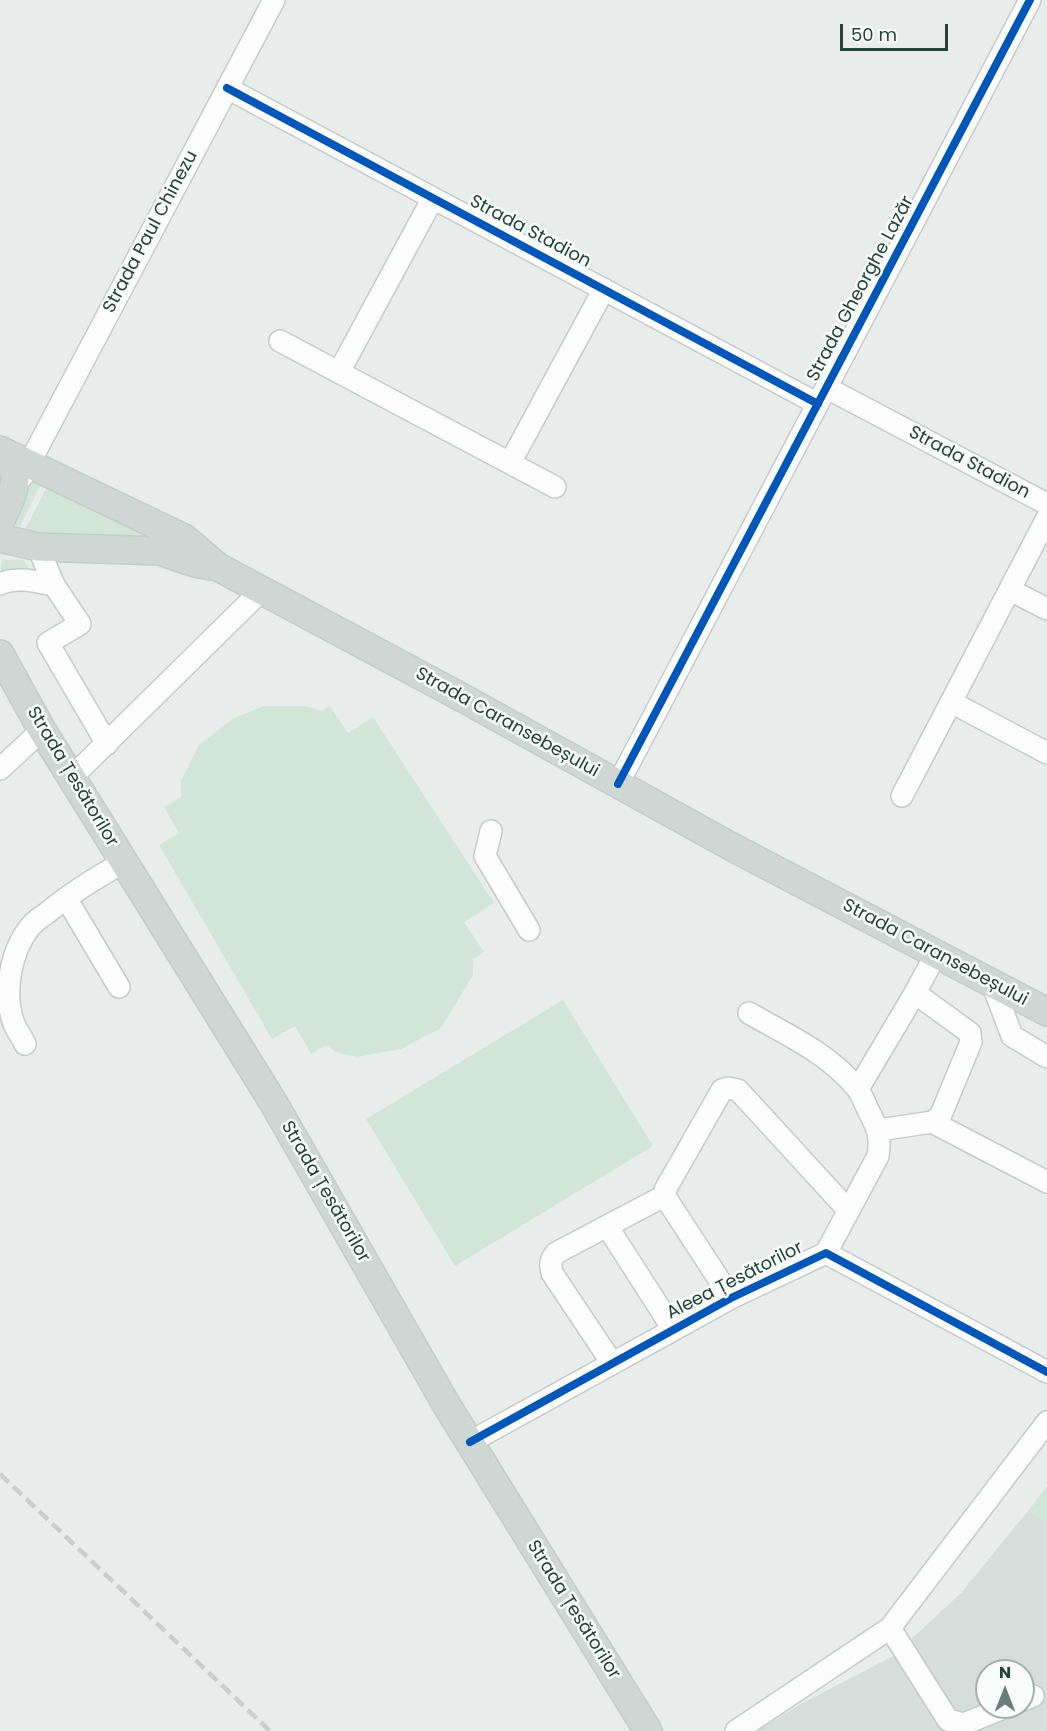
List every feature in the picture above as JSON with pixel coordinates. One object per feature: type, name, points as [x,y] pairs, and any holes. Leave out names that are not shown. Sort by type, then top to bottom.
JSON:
[{"type":"main road","name":"Strada Caransebeșului","points":[[0,451],[184,538],[218,567],[742,853],[1047,1012]]},
{"type":"main road","points":[[0,451],[12,465],[15,476],[15,487],[5,509]]},
{"type":"main road","points":[[0,538],[38,547],[159,551],[195,563],[218,567]]},
{"type":"main road","name":"Strada Țesătorilor","points":[[0,654],[71,778],[273,1102],[446,1404],[648,1731]]},
{"type":"street","name":"Strada Paul Chinezu","points":[[5,509],[274,0]]},
{"type":"street","name":"Strada Gheorghe Lazăr","points":[[618,784],[1030,0]]},
{"type":"street","name":"Strada Stadion","points":[[227,88],[604,289],[1047,504]]},
{"type":"street","points":[[339,372],[433,198]]},
{"type":"street","points":[[510,463],[604,289]]},
{"type":"street","points":[[280,341],[555,487]]},
{"type":"street","points":[[902,796],[1047,518]]},
{"type":"street","points":[[38,547],[54,585],[80,624],[48,643],[107,744]]},
{"type":"street","points":[[0,584],[21,580],[54,585]]},
{"type":"street","points":[[71,778],[262,590]]},
{"type":"street","points":[[1010,590],[1047,609]]},
{"type":"street","points":[[951,702],[1047,753]]},
{"type":"street","points":[[0,769],[42,730]]},
{"type":"street","points":[[491,831],[485,856],[529,930]]},
{"type":"street","points":[[25,1044],[10,1008],[9,983],[15,954],[22,938],[31,925],[66,898],[124,862]]},
{"type":"street","points":[[66,898],[120,987]]},
{"type":"street","points":[[858,1089],[936,954]]},
{"type":"street","points":[[992,983],[1012,1036],[1047,1057]]},
{"type":"street","points":[[879,1130],[932,1122],[940,1117],[971,1042],[970,1033],[915,993]]},
{"type":"street","points":[[749,1013],[817,1052],[843,1073],[858,1089],[879,1130],[878,1156],[826,1253]]},
{"type":"street","points":[[731,1298],[664,1196],[665,1190],[722,1090],[733,1088],[848,1210]]},
{"type":"street","points":[[932,1122],[1047,1182]]},
{"type":"street","points":[[612,1363],[552,1273],[551,1258],[556,1253],[664,1196]]},
{"type":"street","points":[[607,1226],[673,1329]]},
{"type":"street","name":"Aleea Țesătorilor","points":[[470,1442],[731,1298],[826,1253],[1047,1372]]},
{"type":"street","points":[[736,1731],[890,1628],[1047,1422]]},
{"type":"street","points":[[890,1628],[948,1720],[964,1724],[976,1719]]},
{"type":"shaded area","points":[[1028,1511],[1047,1521],[1047,1731],[757,1731],[799,1705],[893,1656],[961,1593]]},
{"type":"green space","points":[[31,474],[44,478],[16,535],[9,523]]},
{"type":"green space","points":[[50,481],[170,543],[22,535]]},
{"type":"green space","points":[[2,559],[24,560],[30,570],[0,580]]},
{"type":"green space","points":[[264,706],[306,706],[322,711],[330,706],[348,733],[373,717],[494,903],[464,922],[484,952],[473,959],[473,975],[441,1028],[401,1049],[357,1057],[336,1052],[326,1045],[311,1054],[295,1026],[272,1039],[159,845],[179,833],[164,807],[181,797],[181,781],[199,745],[232,719]]},
{"type":"green space","points":[[563,1000],[653,1146],[455,1266],[366,1119]]},
{"type":"green space","points":[[1047,1486],[1047,1521],[1028,1511]]},
{"type":"railway","points":[[0,1474],[270,1731]]},
{"type":"cycle path","points":[[618,784],[1030,0]]},
{"type":"cycle path","points":[[227,88],[818,404]]},
{"type":"cycle path","points":[[470,1442],[731,1298],[826,1253],[1047,1372]]}]
